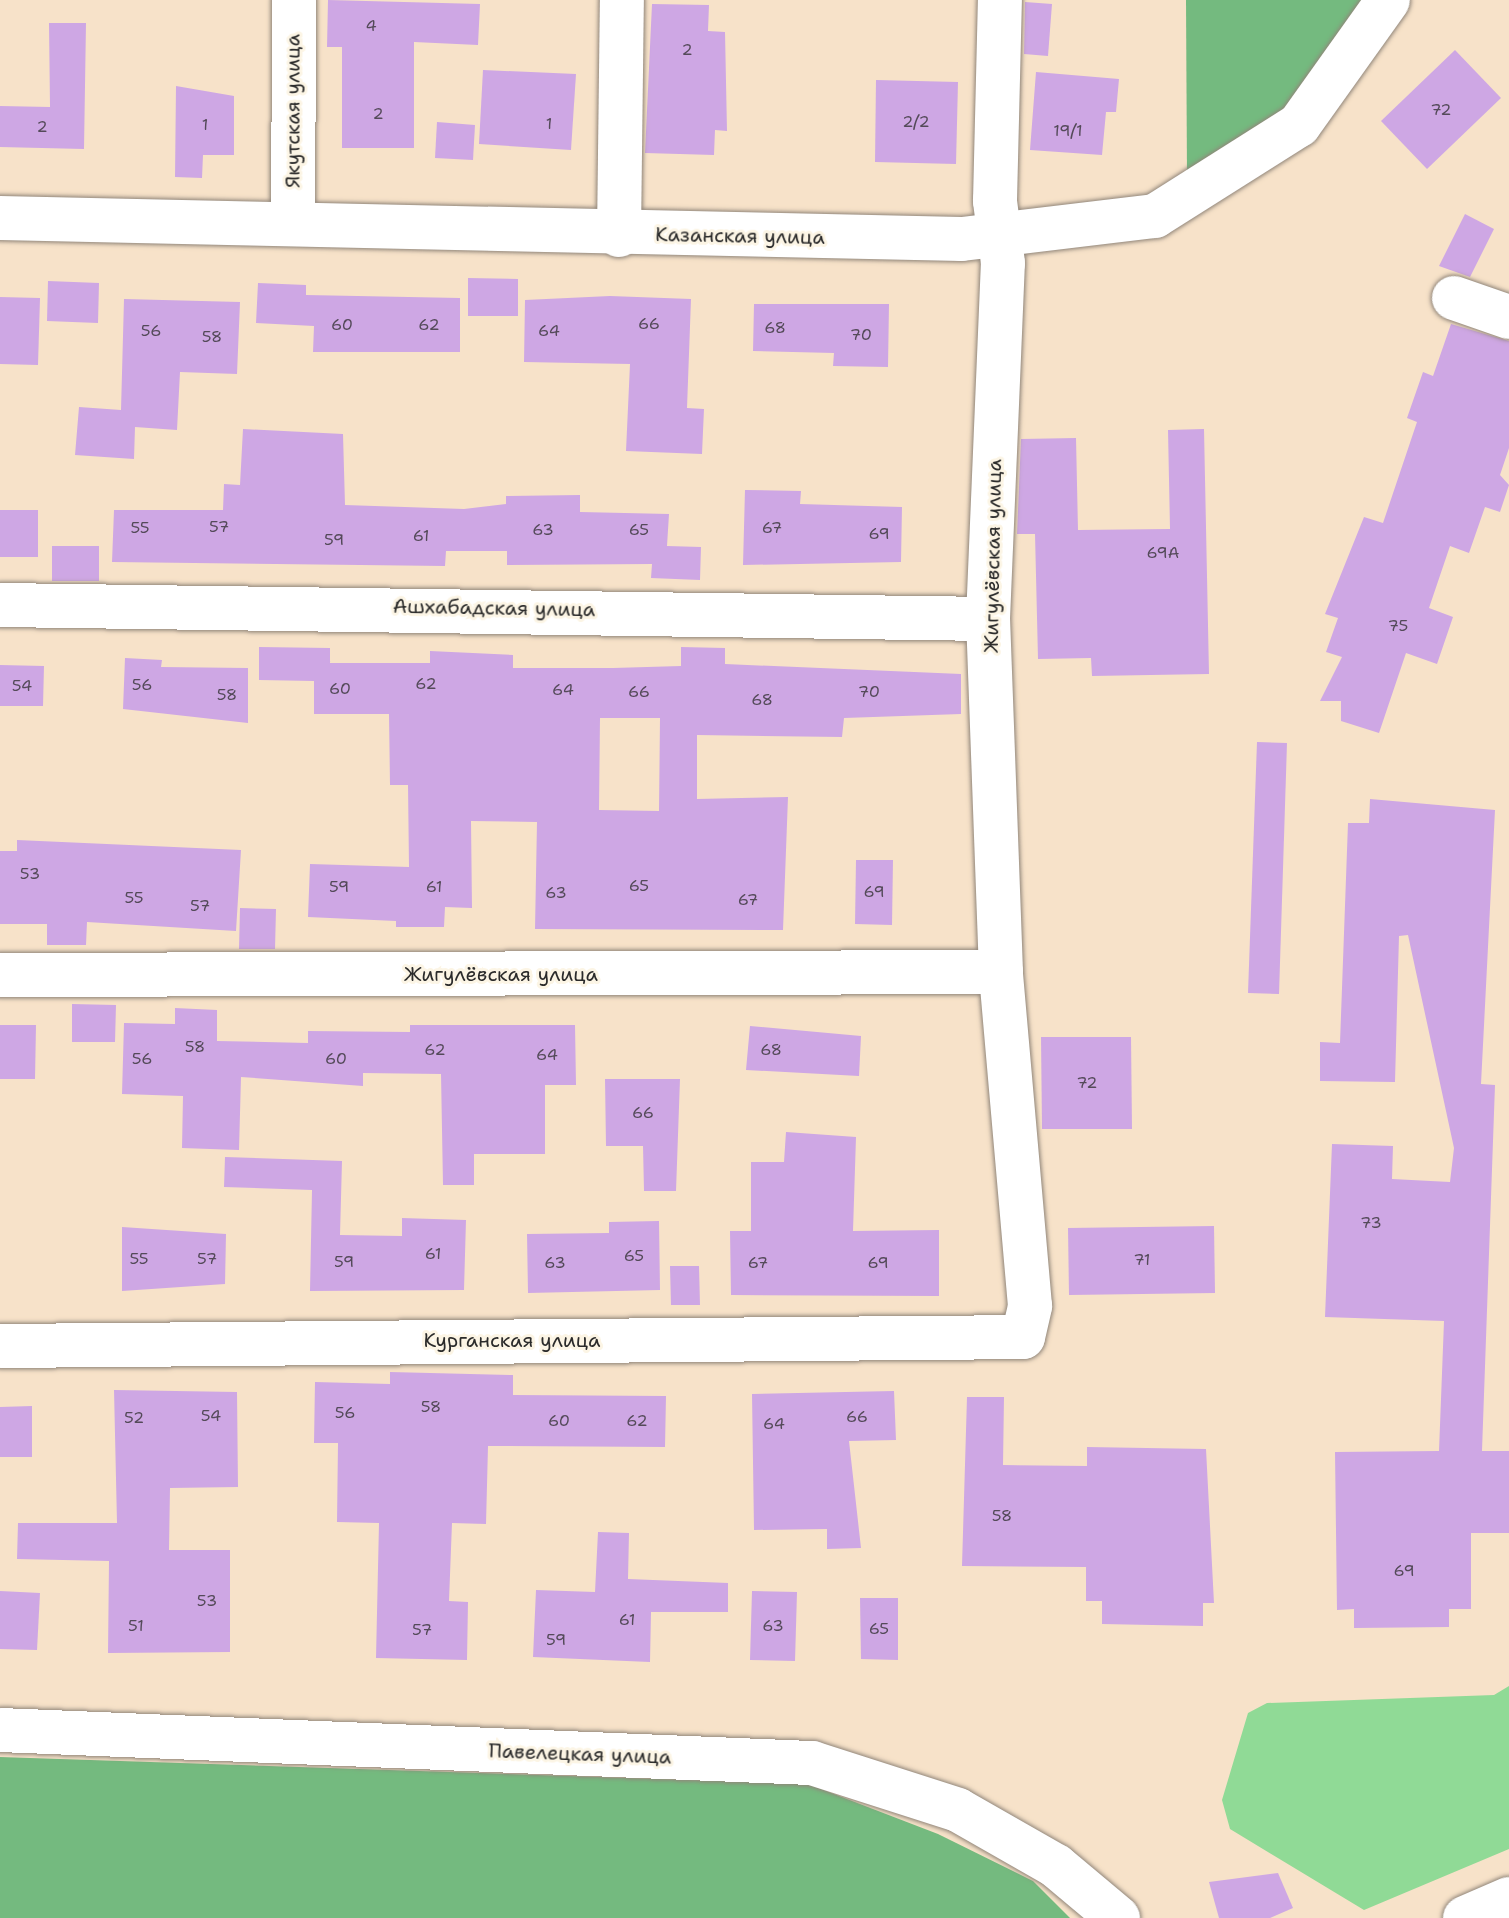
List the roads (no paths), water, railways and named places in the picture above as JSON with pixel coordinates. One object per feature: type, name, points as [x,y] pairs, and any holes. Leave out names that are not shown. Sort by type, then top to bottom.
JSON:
[{"type":"street","name":"Якутская улица","points":[[293,221],[294,0]]},
{"type":"street","points":[[619,235],[622,0]]},
{"type":"street","name":"Жигулёвская улица","points":[[1000,0],[998,236],[988,619],[1001,972],[1030,1306],[1023,1337]]},
{"type":"street","name":"Казанская улица","points":[[0,218],[293,221],[619,235],[998,236],[1155,216],[1299,125],[1388,0]]},
{"type":"street","points":[[1454,298],[1509,317]]},
{"type":"street","name":"Ашхабадская улица","points":[[0,605],[988,619]]},
{"type":"street","name":"Жигулёвская улица","points":[[0,975],[1001,972]]},
{"type":"street","name":"Курганская улица","points":[[0,1346],[1023,1337]]},
{"type":"street","name":"Павелецкая улица","points":[[0,1730],[812,1763],[958,1810],[1056,1866],[1118,1918]]},
{"type":"street","points":[[1465,1918],[1509,1899]]}]
